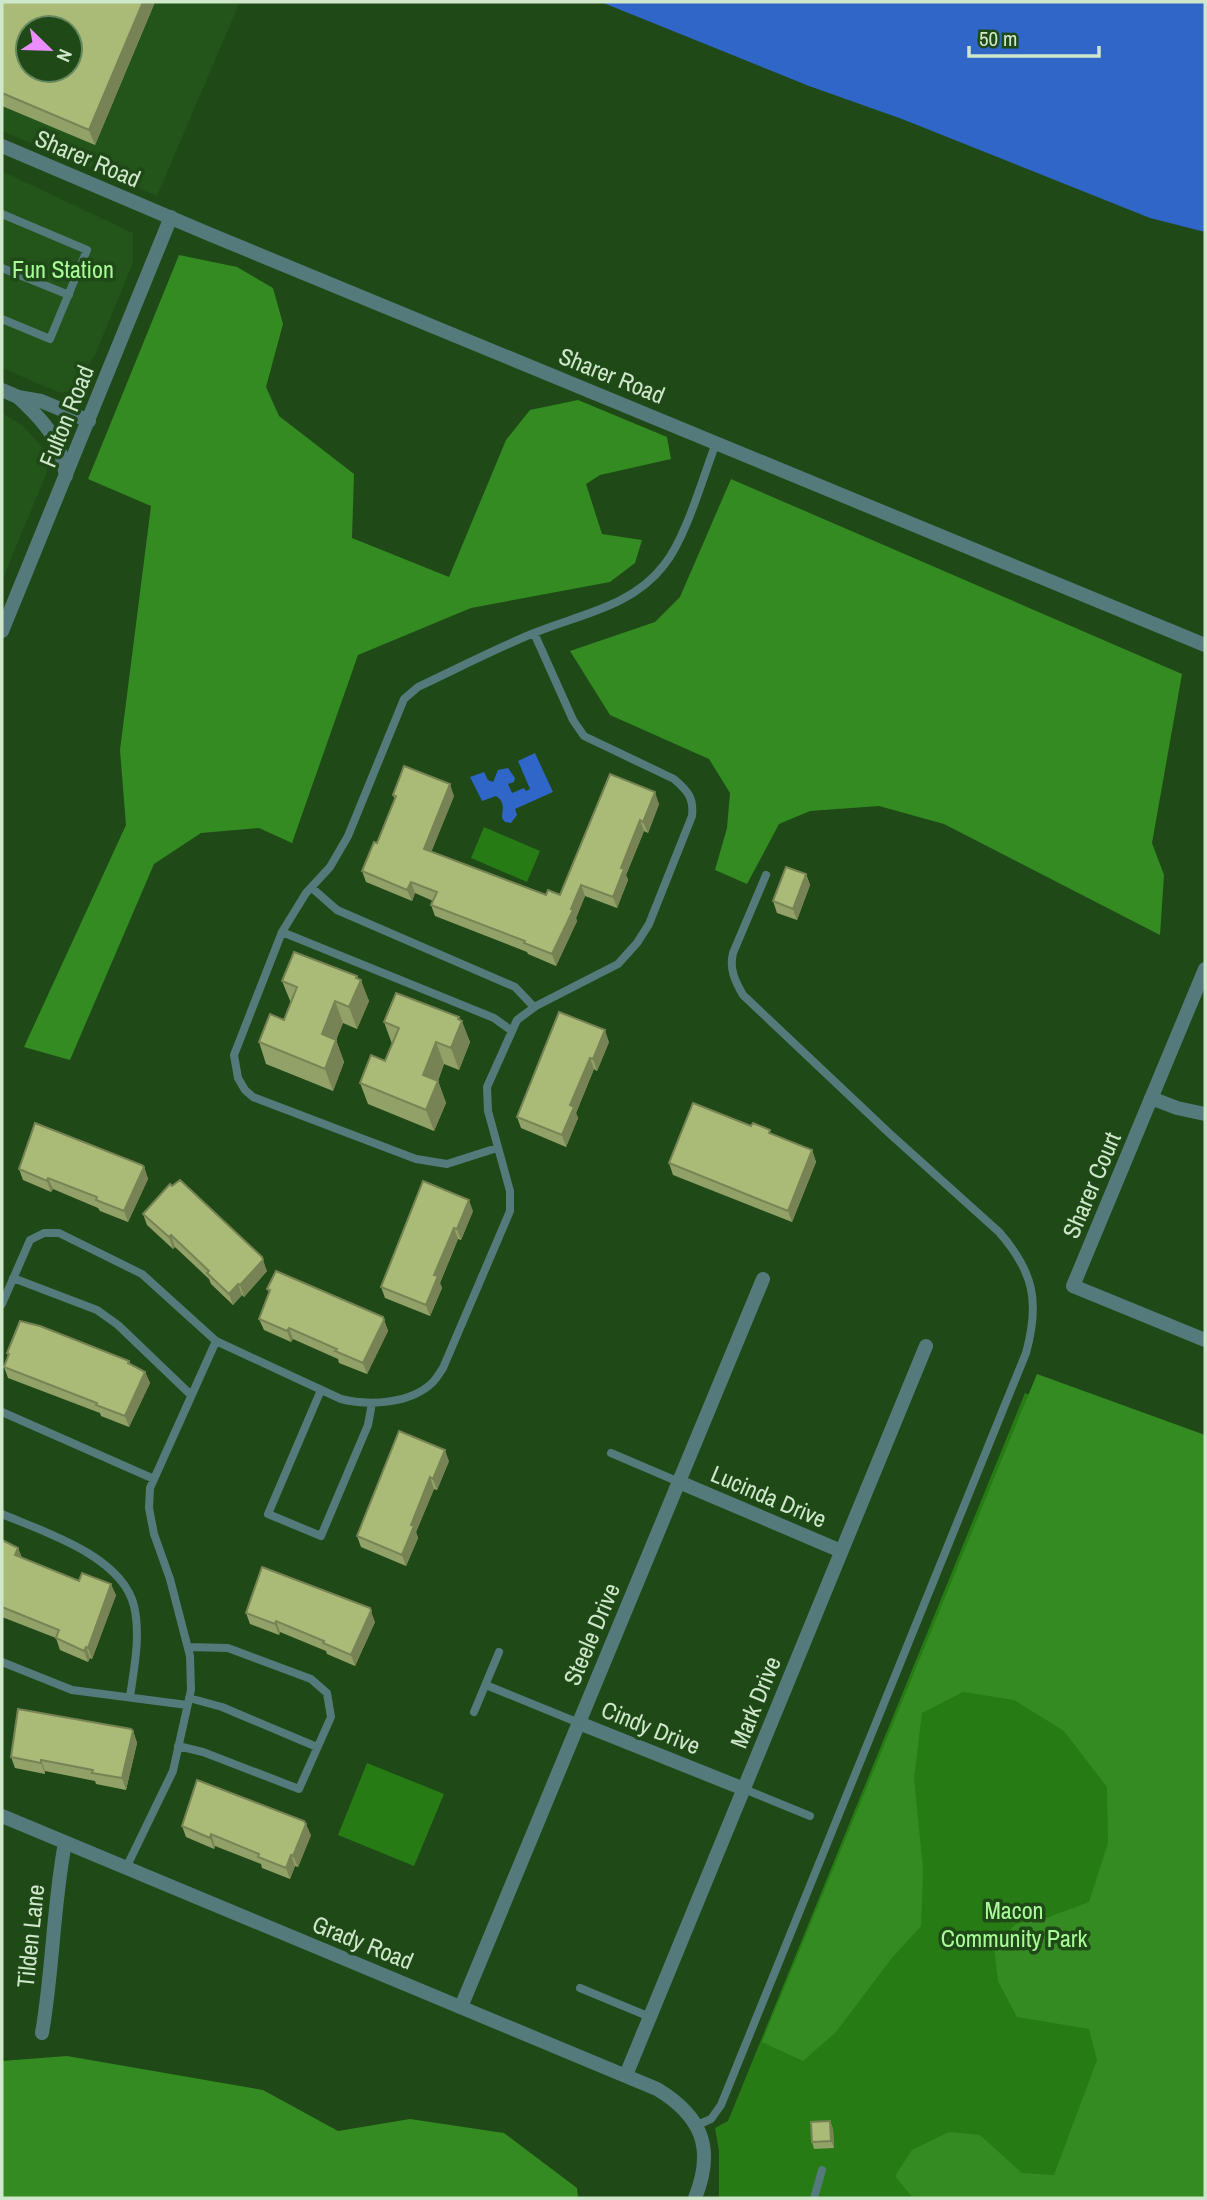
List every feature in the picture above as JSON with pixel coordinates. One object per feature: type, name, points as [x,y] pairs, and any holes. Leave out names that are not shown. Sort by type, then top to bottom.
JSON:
[{"type":"street","name":"Sharer Road","points":[[2,146],[1205,645]]},
{"type":"street","name":"Fulton Road","points":[[2,631],[172,217]]},
{"type":"street","points":[[2,390],[18,397],[41,401],[89,421]]},
{"type":"street","points":[[18,397],[46,425],[56,440],[63,458],[66,478]]},
{"type":"street","name":"Sharer Court","points":[[1205,969],[1073,1286],[1205,1340]]},
{"type":"street","points":[[1152,1098],[1177,1108],[1205,1114]]},
{"type":"street","name":"Steele Drive","points":[[461,2007],[763,1279]]},
{"type":"street","name":"Mark Drive","points":[[626,2075],[926,1346]]},
{"type":"street","name":"Lucinda Drive","points":[[679,1482],[841,1552]]},
{"type":"street","name":"Cindy Drive","points":[[579,1723],[744,1789]]},
{"type":"street","name":"Grady Road","points":[[2,1816],[626,2075],[677,2101],[697,2125]]},
{"type":"street","name":"Tilden Lane","points":[[42,2033],[65,1843]]},
{"type":"street","points":[[695,2198],[702,2177],[703,2161],[697,2125]]},
{"type":"lane","points":[[2,214],[87,250],[50,339],[2,319]]},
{"type":"lane","points":[[2,268],[69,295]]},
{"type":"lane","points":[[497,1148],[447,1164],[416,1159],[253,1097],[238,1078],[234,1055],[282,932],[330,867],[348,836],[404,699],[418,687],[534,633],[614,605],[646,586],[666,564],[676,547],[716,443]]},
{"type":"lane","points":[[2,1304],[30,1240],[44,1233],[59,1233],[142,1274],[216,1341],[341,1399],[362,1404],[391,1401],[415,1393],[433,1382],[443,1368],[510,1211],[509,1191],[488,1111],[487,1087],[517,1020],[534,1007],[618,964],[637,943],[649,924],[692,816],[693,800],[686,789],[674,779],[584,736],[573,720],[534,633]]},
{"type":"lane","points":[[697,2125],[711,2119],[721,2105],[1026,1353],[1034,1310],[1028,1272],[1015,1250],[999,1232],[743,995],[735,981],[731,962],[766,875]]},
{"type":"lane","points":[[312,888],[337,910],[515,987],[534,1007]]},
{"type":"lane","points":[[282,932],[494,1018],[512,1031]]},
{"type":"lane","points":[[13,1278],[97,1310],[118,1325],[191,1395]]},
{"type":"lane","points":[[126,1868],[173,1771],[188,1702],[188,1647],[170,1579],[153,1534],[149,1508],[150,1488],[216,1341]]},
{"type":"lane","points":[[321,1390],[268,1514],[321,1536],[368,1425],[372,1403]]},
{"type":"lane","points":[[2,1412],[155,1479]]},
{"type":"lane","points":[[611,1453],[679,1482]]},
{"type":"lane","points":[[2,1514],[70,1543],[102,1561],[120,1580],[134,1605],[137,1642],[130,1697]]},
{"type":"lane","points":[[178,1746],[203,1752],[299,1789],[331,1717],[331,1704],[327,1693],[311,1679],[228,1648],[188,1647]]},
{"type":"lane","points":[[474,1712],[499,1652]]},
{"type":"lane","points":[[2,1675],[4,1663],[72,1690],[222,1707],[317,1747]]},
{"type":"lane","points":[[486,1685],[579,1723]]},
{"type":"lane","points":[[744,1789],[810,1816]]},
{"type":"lane","points":[[580,1988],[650,2017]]},
{"type":"lane","points":[[814,2198],[822,2170]]},
{"type":"shaded area","points":[[2,2],[240,2],[157,196],[2,131]]},
{"type":"shaded area","name":"Fun Station","points":[[2,171],[133,233],[133,263],[95,355],[72,389],[67,392],[53,390],[2,368]]},
{"type":"shaded area","points":[[179,255],[237,267],[273,288],[283,324],[266,387],[279,416],[354,474],[352,538],[449,577],[506,440],[530,410],[578,400],[667,437],[671,459],[600,475],[586,484],[602,534],[642,540],[635,563],[610,582],[471,608],[358,655],[292,843],[259,828],[201,833],[154,864],[70,1060],[24,1047],[126,825],[120,750],[151,506],[88,479]]},
{"type":"shaded area","points":[[2,413],[23,426],[46,451],[47,472],[2,581]]},
{"type":"shaded area","points":[[731,479],[1182,674],[1152,843],[1164,875],[1160,935],[944,824],[879,806],[810,811],[779,824],[747,884],[715,870],[727,828],[730,793],[709,759],[610,715],[570,651],[655,622],[680,597]]},
{"type":"shaded area","name":"Macon Community Park","points":[[1037,1374],[1205,1435],[1205,2198],[913,2198],[895,2176],[912,2150],[949,2132],[980,2135],[1022,2173],[1054,2175],[1097,2060],[1089,2029],[1017,2017],[998,1981],[994,1946],[1016,1924],[1049,1917],[1089,1902],[1108,1843],[1107,1787],[1064,1731],[1014,1700],[963,1692],[922,1713],[914,1778],[923,1870],[921,1926],[891,1959],[836,2032],[803,2061],[762,2042]]},
{"type":"shaded area","points":[[67,2056],[263,2090],[338,2131],[410,2119],[504,2133],[577,2188],[578,2198],[2,2198],[2,2061]]},
{"type":"green space","points":[[484,827],[540,851],[527,882],[471,858]]},
{"type":"green space","name":"Macon Community Park","points":[[1025,1393],[1205,1471],[1075,2198],[719,2198],[719,2151],[715,2128],[728,2121]]},
{"type":"green space","points":[[367,1763],[444,1794],[414,1866],[338,1835]]},
{"type":"water","points":[[601,2],[1205,2],[1205,232],[1150,218]]},
{"type":"water","points":[[535,753],[553,792],[515,809],[517,815],[511,823],[505,822],[502,818],[501,801],[496,796],[482,801],[470,777],[484,772],[488,780],[493,782],[498,770],[508,768],[515,778],[514,782],[508,784],[512,793],[524,788],[526,791],[530,789],[518,761]]},
{"type":"building","points":[[2,2],[143,2],[89,130],[2,93]]},
{"type":"building","points":[[404,766],[450,784],[424,849],[546,895],[548,890],[560,895],[610,774],[655,792],[643,822],[640,820],[613,897],[581,885],[571,909],[573,910],[552,954],[431,905],[437,892],[411,882],[407,890],[362,871],[374,842],[377,843],[396,796],[393,795]]},
{"type":"building","points":[[786,867],[806,874],[793,909],[773,901]]},
{"type":"building","points":[[294,952],[357,976],[356,978],[361,980],[349,1007],[335,1001],[322,1034],[336,1040],[325,1069],[259,1042],[270,1014],[284,1020],[297,987],[282,981]]},
{"type":"building","points":[[396,993],[459,1017],[462,1021],[451,1048],[436,1042],[423,1075],[438,1081],[426,1110],[360,1083],[371,1055],[385,1061],[399,1028],[384,1022]]},
{"type":"building","points":[[559,1012],[605,1030],[570,1105],[574,1107],[562,1135],[517,1117]]},
{"type":"building","points":[[693,1103],[751,1126],[753,1123],[770,1130],[769,1133],[812,1150],[788,1211],[669,1163]]},
{"type":"building","points":[[35,1123],[142,1165],[144,1167],[124,1211],[96,1200],[97,1197],[19,1169]]},
{"type":"building","points":[[180,1180],[262,1257],[263,1260],[229,1294],[171,1235],[169,1237],[143,1214],[170,1184],[172,1186]]},
{"type":"building","points":[[423,1181],[469,1200],[434,1275],[438,1276],[426,1305],[381,1287]]},
{"type":"building","points":[[276,1271],[383,1317],[384,1320],[363,1363],[289,1328],[287,1331],[259,1319],[270,1290],[267,1289]]},
{"type":"building","points":[[20,1321],[40,1326],[129,1361],[128,1363],[145,1372],[125,1416],[4,1367]]},
{"type":"building","points":[[399,1431],[445,1450],[433,1479],[430,1477],[402,1555],[357,1536]]},
{"type":"building","points":[[2,1540],[18,1548],[15,1555],[79,1581],[82,1573],[111,1584],[88,1648],[84,1651],[56,1638],[59,1630],[2,1607]]},
{"type":"building","points":[[262,1567],[370,1608],[351,1655],[276,1621],[275,1624],[246,1613]]},
{"type":"building","points":[[18,1709],[131,1729],[133,1731],[122,1778],[41,1760],[41,1763],[11,1757]]},
{"type":"building","points":[[197,1780],[304,1821],[306,1824],[286,1868],[211,1834],[210,1838],[182,1826]]},
{"type":"building","points":[[830,2121],[831,2141],[812,2142],[811,2122]]}]
